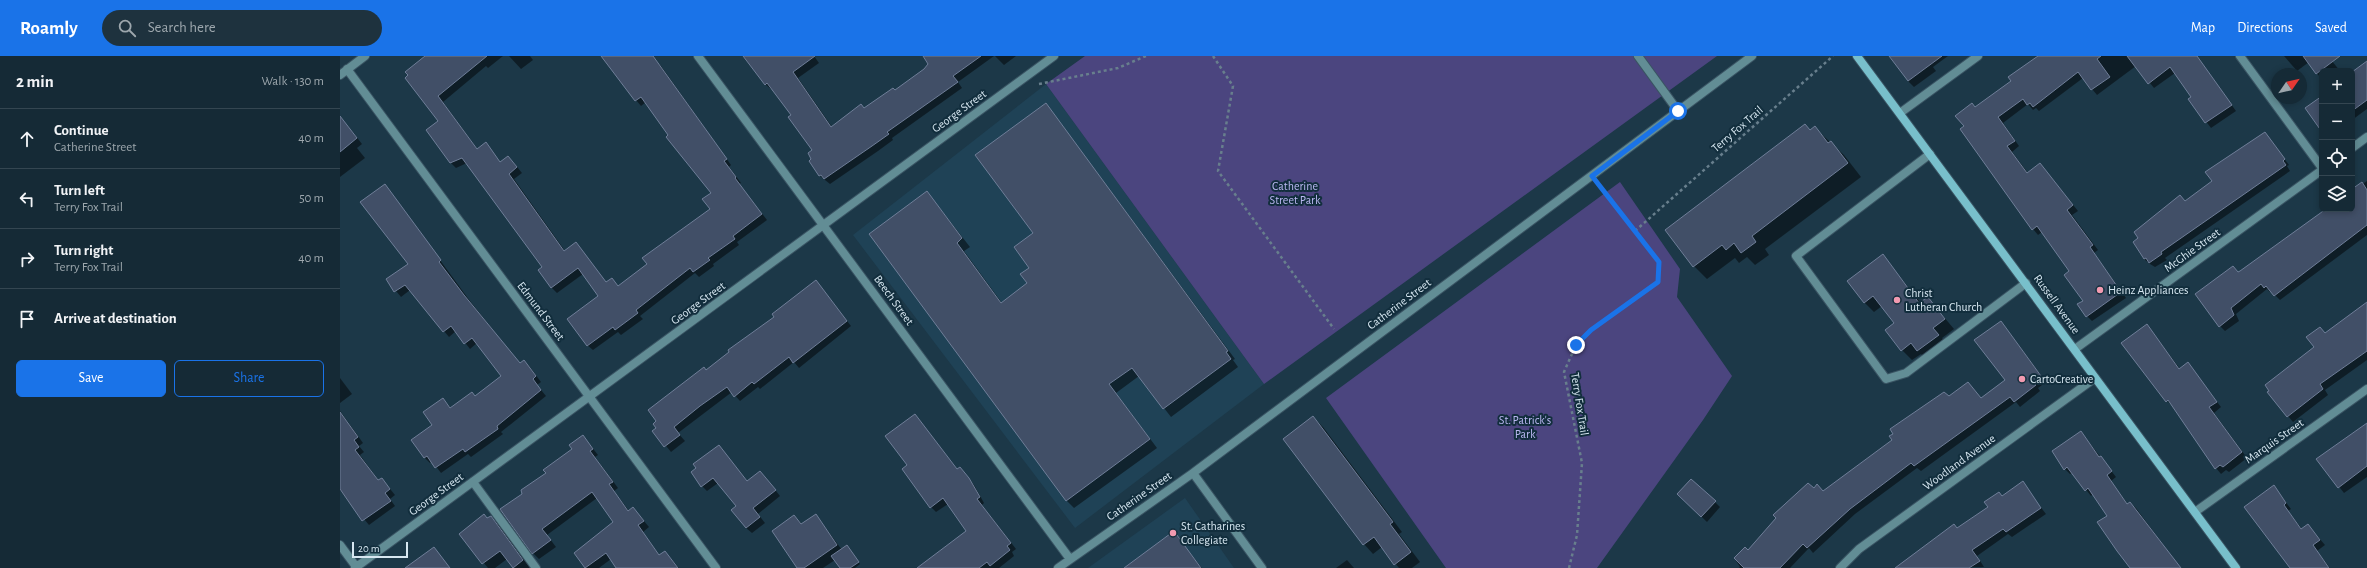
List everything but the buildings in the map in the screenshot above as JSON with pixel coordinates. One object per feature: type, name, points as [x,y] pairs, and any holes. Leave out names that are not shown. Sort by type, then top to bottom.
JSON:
[{"type":"street","points":[[340,75],[365,56]]},
{"type":"street","name":"Beech Street","points":[[698,56],[825,225],[1070,559]]},
{"type":"street","name":"George Street","points":[[356,568],[590,398],[1054,56]]},
{"type":"street","points":[[1638,56],[1678,111]]},
{"type":"street","name":"Catherine Street","points":[[1058,568],[1192,473],[1752,56]]},
{"type":"street","name":"Russell Avenue","points":[[1857,56],[2236,568]]},
{"type":"street","points":[[1900,113],[1978,56]]},
{"type":"street","points":[[2240,56],[2319,165]]},
{"type":"street","name":"Edmund Street","points":[[347,70],[716,568]]},
{"type":"street","points":[[2355,146],[2367,137]]},
{"type":"street","points":[[1930,154],[1796,256],[1886,379],[1906,372],[2026,283]]},
{"type":"street","name":"McGhie Street","points":[[2075,349],[2319,171]]},
{"type":"street","name":"Woodland Avenue","points":[[1840,568],[1859,549],[2095,378]]},
{"type":"street","name":"Marquis Street","points":[[2195,512],[2367,389]]},
{"type":"street","points":[[1192,473],[1262,568]]},
{"type":"street","points":[[473,482],[536,568]]},
{"type":"street","points":[[340,545],[356,568]]},
{"type":"path","points":[[1019,82],[1037,85],[1118,68],[1146,56]]},
{"type":"path","points":[[1213,56],[1234,86],[1218,171],[1334,329]]},
{"type":"path","name":"Terry Fox Trail","points":[[1635,231],[1833,56]]},
{"type":"path","name":"Terry Fox Trail","points":[[1569,568],[1577,535],[1582,463],[1564,372],[1576,345],[1591,330],[1658,282],[1659,262],[1592,176]]},
{"type":"shaded area","points":[[1046,84],[1264,384],[1075,528],[853,235]]},
{"type":"shaded area","name":"St. Catharines Collegiate","points":[[1185,498],[1234,568],[1088,568]]},
{"type":"green space","name":"Catherine Street Park","points":[[1085,56],[1717,56],[1264,384],[1046,84]]},
{"type":"green space","name":"St. Patrick's Park","points":[[1620,182],[1680,269],[1677,297],[1732,376],[1703,420],[1597,568],[1446,568],[1326,398]]},
{"type":"place","name":"Heinz Appliances","points":[[2100,290]]},
{"type":"place","name":"Christ Lutheran Church","points":[[1897,300]]},
{"type":"place","name":"CartoCreative","points":[[2022,379]]},
{"type":"place","name":"St. Catharines Collegiate","points":[[1173,533]]},
{"type":"route","points":[[1576,345],[1591,330],[1658,282],[1659,262],[1592,176],[1678,111]]}]
